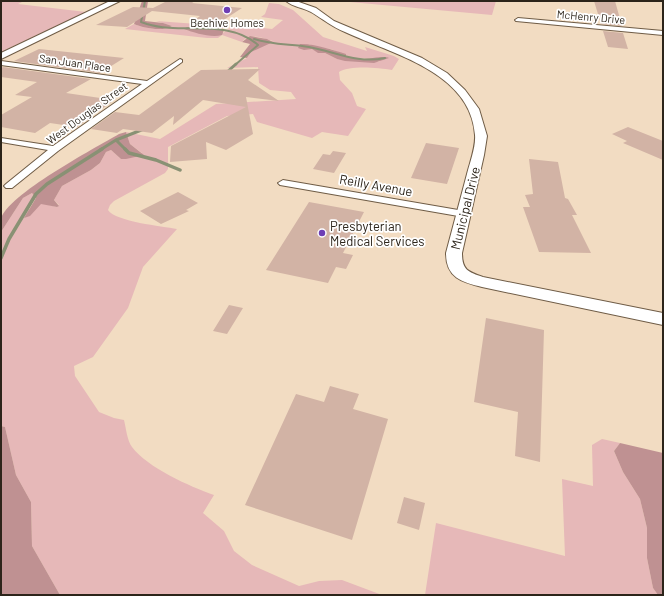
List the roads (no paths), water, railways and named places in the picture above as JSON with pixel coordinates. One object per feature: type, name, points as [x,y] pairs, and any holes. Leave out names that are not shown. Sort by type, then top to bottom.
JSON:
[{"type":"main road","points":[[1,56],[116,1]]},
{"type":"main road","name":"Municipal Drive","points":[[290,1],[313,10],[331,23],[348,31],[419,60],[444,75],[461,92],[475,110],[481,136],[478,155],[453,261],[459,272],[470,278],[505,287],[663,319]]},
{"type":"street","name":"McHenry Drive","points":[[518,20],[663,33]]},
{"type":"street","name":"West Douglas Street","points":[[9,186],[55,149],[180,61]]},
{"type":"street","name":"San Juan Place","points":[[1,64],[147,83]]},
{"type":"street","points":[[1,140],[55,149]]},
{"type":"street","name":"Reilly Avenue","points":[[283,183],[464,214]]},
{"type":"waterway","points":[[145,1],[141,22],[161,27],[219,29],[246,37],[258,45],[235,65]]},
{"type":"waterway","points":[[254,39],[309,47],[347,57],[366,60],[385,58]]},
{"type":"waterway","points":[[226,73],[236,64]]},
{"type":"waterway","points":[[116,140],[144,129]]},
{"type":"waterway","points":[[100,150],[116,140]]},
{"type":"waterway","points":[[116,140],[129,153],[156,160],[180,170]]},
{"type":"waterway","points":[[1,258],[9,239],[36,194],[47,184],[102,149]]},
{"type":"place","name":"Beehive Homes","points":[[227,10]]},
{"type":"place","name":"Presbyterian Medical Services","points":[[322,233]]}]
